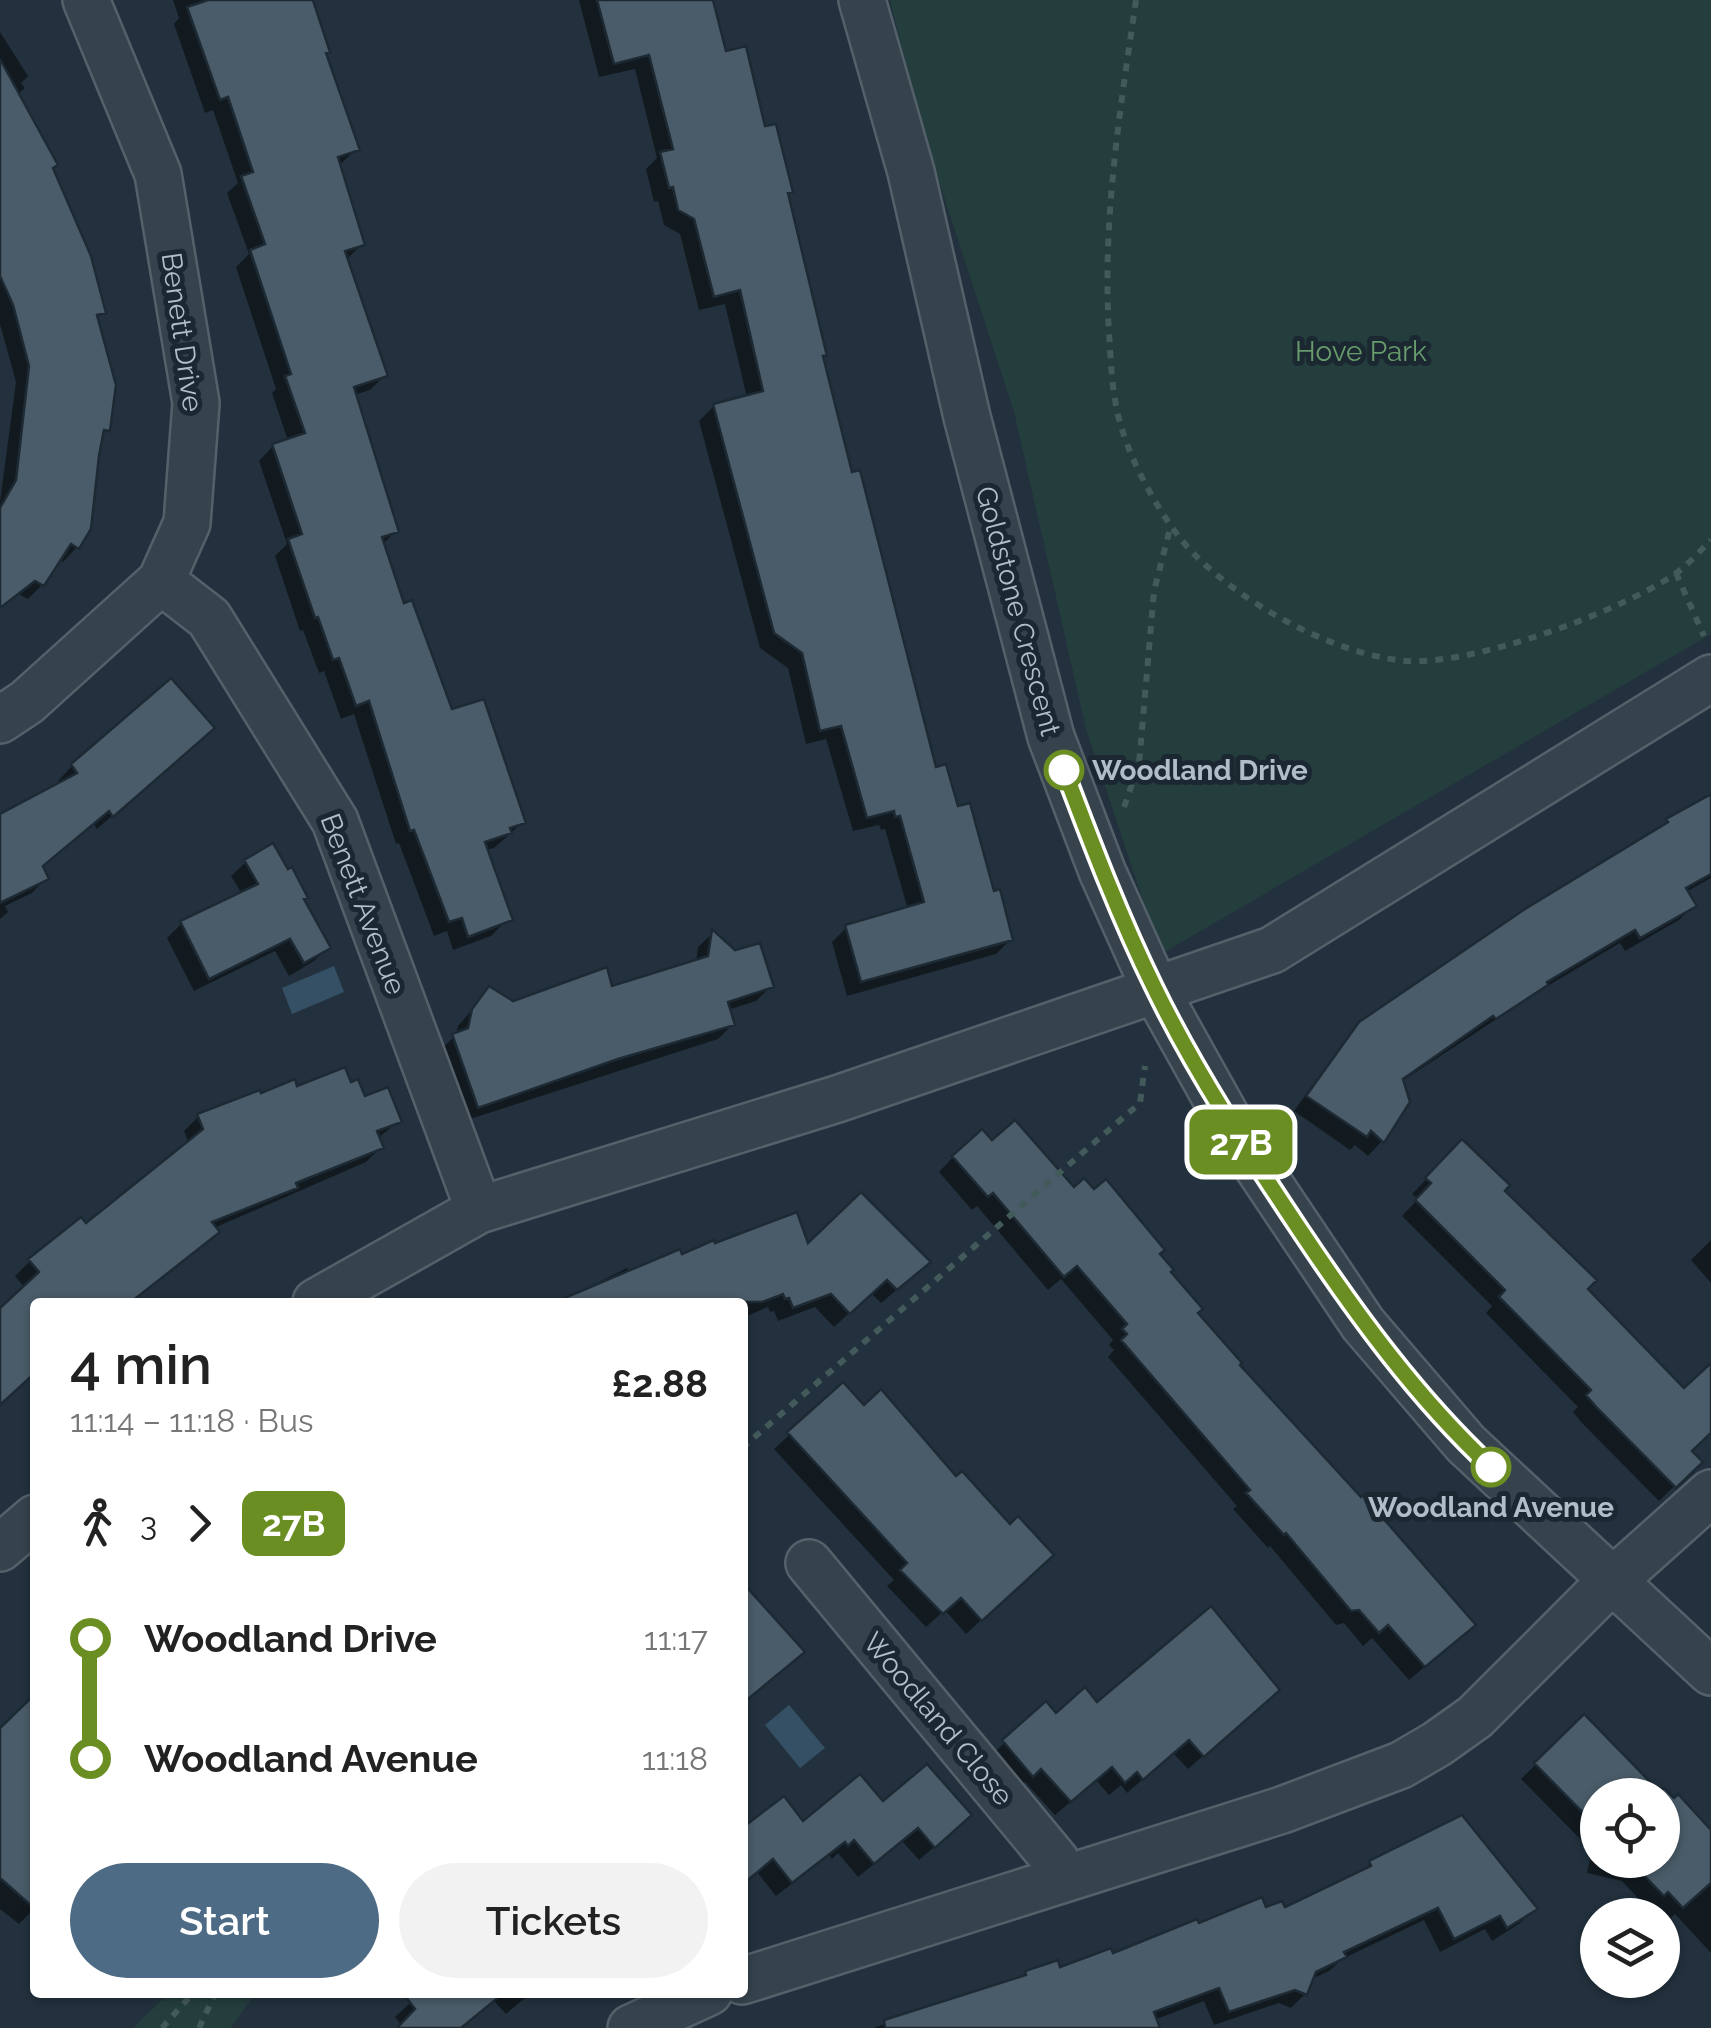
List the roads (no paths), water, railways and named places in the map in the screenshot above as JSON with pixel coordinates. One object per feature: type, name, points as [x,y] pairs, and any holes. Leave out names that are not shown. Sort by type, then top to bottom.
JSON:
[{"type":"street","name":"Benett Drive","points":[[0,720],[27,702],[161,582],[187,522],[196,402],[158,174],[86,0]]},
{"type":"street","name":"Goldstone Crescent","points":[[862,0],[911,172],[967,417],[1051,737],[1102,871],[1155,989],[1237,1136],[1364,1324],[1466,1444],[1711,1672]]},
{"type":"street","name":"Benett Avenue","points":[[161,582],[209,618],[335,821],[478,1210]]},
{"type":"street","points":[[323,1298],[478,1210],[837,1100],[1272,950],[1711,678]]},
{"type":"street","points":[[748,1979],[1282,1810],[1401,1765],[1475,1716],[1711,1493]]},
{"type":"street","points":[[0,1548],[30,1522]]},
{"type":"street","name":"Woodland Close","points":[[809,1562],[1056,1861],[1062,1879]]},
{"type":"street","points":[[632,2028],[697,1998]]},
{"type":"water","points":[[334,966],[344,992],[292,1014],[282,988]]},
{"type":"water","points":[[789,1705],[825,1748],[800,1768],[765,1725]]},
{"type":"place","name":"Woodland Drive","points":[[1064,770]]},
{"type":"place","name":"Woodland Avenue","points":[[1491,1467]]},
{"type":"park label","name":"Hove Park","points":[[1361,351]]}]
